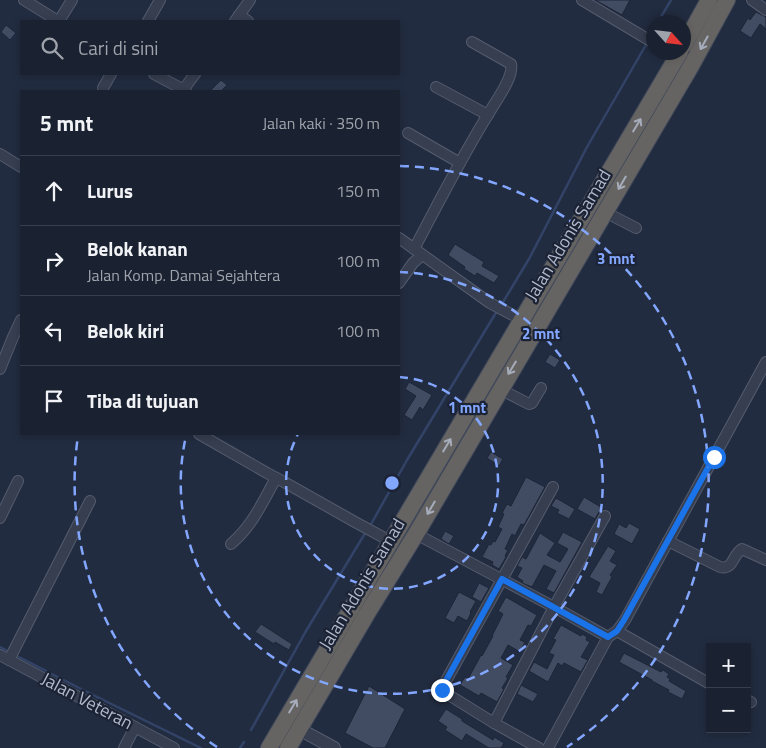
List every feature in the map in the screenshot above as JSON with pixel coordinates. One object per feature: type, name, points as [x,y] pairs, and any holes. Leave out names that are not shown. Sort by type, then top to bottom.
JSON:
[{"type":"highway","points":[[691,29],[709,0]]},
{"type":"highway","name":"Jalan Adonis Samad","points":[[288,748],[361,608],[416,534],[691,66],[727,0]]},
{"type":"highway","points":[[269,748],[361,608],[384,537],[672,60]]},
{"type":"highway","points":[[685,60],[691,66]]},
{"type":"street","points":[[24,0],[57,20]]},
{"type":"street","points":[[60,20],[72,0]]},
{"type":"street","points":[[149,20],[160,0]]},
{"type":"street","points":[[241,19],[250,0]]},
{"type":"street","points":[[582,0],[646,39]]},
{"type":"street","points":[[752,0],[766,10]]},
{"type":"street","points":[[400,282],[413,263],[460,162],[510,76],[511,64],[472,42]]},
{"type":"street","points":[[103,88],[110,75]]},
{"type":"street","points":[[156,75],[179,89],[194,75]]},
{"type":"street","points":[[436,87],[488,115]]},
{"type":"street","points":[[408,133],[460,162]]},
{"type":"street","points":[[0,154],[20,166]]},
{"type":"street","points":[[605,212],[636,228]]},
{"type":"street","points":[[400,239],[490,303],[516,316]]},
{"type":"street","points":[[0,370],[17,339],[20,325]]},
{"type":"street","points":[[548,748],[608,637],[617,631],[633,605],[766,362]]},
{"type":"street","points":[[500,389],[530,404],[541,388]]},
{"type":"street","points":[[202,435],[384,537]]},
{"type":"street","points":[[231,544],[250,525],[276,478]]},
{"type":"street","points":[[0,518],[18,481]]},
{"type":"street","points":[[539,748],[494,723],[444,692],[442,688],[553,487]]},
{"type":"street","points":[[5,658],[90,501]]},
{"type":"street","points":[[494,723],[554,607],[605,516]]},
{"type":"street","points":[[416,534],[608,637]]},
{"type":"street","points":[[668,541],[720,568],[729,566],[739,551],[742,550],[766,560]]},
{"type":"street","points":[[617,631],[706,682]]},
{"type":"street","name":"Jalan Veteran","points":[[5,658],[174,748]]},
{"type":"street","points":[[124,748],[135,727]]},
{"type":"street","points":[[299,729],[334,748]]},
{"type":"building","points":[[595,0],[630,0],[622,15]]},
{"type":"building","points":[[756,12],[766,17],[766,29],[760,24],[751,38],[740,31],[748,18],[750,20]]},
{"type":"building","points":[[6,25],[16,33],[10,40],[1,32]]},
{"type":"building","points":[[221,80],[227,85],[222,90],[211,90]]},
{"type":"building","points":[[455,244],[484,262],[482,266],[499,276],[494,283],[477,273],[475,276],[448,255]]},
{"type":"building","points":[[550,354],[560,360],[555,368],[545,362]]},
{"type":"building","points":[[409,382],[432,395],[423,410],[420,407],[412,420],[404,415],[416,396],[405,389]]},
{"type":"building","points":[[491,452],[503,459],[499,466],[487,458]]},
{"type":"building","points":[[526,477],[545,487],[524,525],[521,524],[515,536],[512,534],[505,549],[508,550],[506,557],[499,569],[492,565],[493,562],[482,557],[489,544],[491,545],[493,541],[495,542],[502,529],[498,527],[504,514],[502,513],[507,504],[511,506]]},
{"type":"building","points":[[584,497],[604,509],[599,512],[595,519],[577,509]]},
{"type":"building","points":[[556,498],[575,509],[569,519],[557,513],[559,510],[551,506]]},
{"type":"building","points":[[629,523],[640,529],[632,544],[614,534],[619,524],[626,528]]},
{"type":"building","points":[[445,531],[454,536],[449,544],[441,539]]},
{"type":"building","points":[[563,532],[582,542],[554,593],[546,589],[556,571],[544,565],[532,587],[522,583],[523,581],[517,577],[522,568],[517,566],[522,557],[526,559],[540,533],[555,543],[547,555],[560,562],[568,549],[557,543]]},
{"type":"building","points":[[608,546],[616,551],[610,561],[617,565],[610,575],[612,577],[602,595],[596,592],[600,583],[589,577]]},
{"type":"building","points":[[479,583],[489,588],[481,602],[472,597]]},
{"type":"building","points":[[459,592],[476,601],[467,621],[458,616],[454,623],[445,618]]},
{"type":"building","points":[[506,597],[537,615],[531,626],[528,625],[520,640],[525,642],[520,652],[508,645],[501,658],[513,665],[506,677],[508,678],[497,702],[481,693],[479,696],[460,685],[465,677],[468,679],[493,636],[503,614],[498,611]]},
{"type":"building","points":[[261,624],[292,644],[289,650],[275,642],[274,644],[255,632]]},
{"type":"building","points":[[561,625],[581,636],[582,634],[587,637],[586,640],[590,642],[581,657],[588,660],[581,672],[564,663],[562,666],[558,663],[548,682],[529,671],[534,662],[547,669],[554,655],[549,653],[556,640],[553,639]]},
{"type":"building","points":[[624,653],[661,672],[663,670],[669,674],[667,677],[670,679],[669,681],[686,691],[682,699],[619,662]]},
{"type":"building","points":[[521,685],[538,694],[533,702],[517,694]]},
{"type":"building","points":[[369,686],[405,709],[385,748],[373,748],[345,733]]},
{"type":"building","points":[[446,709],[493,740],[494,737],[504,743],[501,748],[489,748],[466,734],[462,741],[445,730],[447,727],[438,721]]},
{"type":"waterway","points":[[662,15],[671,0]]},
{"type":"waterway","points":[[500,307],[529,259],[587,147],[646,45]]},
{"type":"waterway","points":[[370,526],[407,460],[497,311]]},
{"type":"waterway","points":[[251,730],[306,631],[367,530]]},
{"type":"waterway","points":[[0,647],[6,650]]},
{"type":"waterway","points":[[19,657],[201,748]]},
{"type":"waterway","points":[[240,748],[244,742]]},
{"type":"route","points":[[442,690],[502,579],[608,637],[617,631],[650,575],[714,457]]}]
